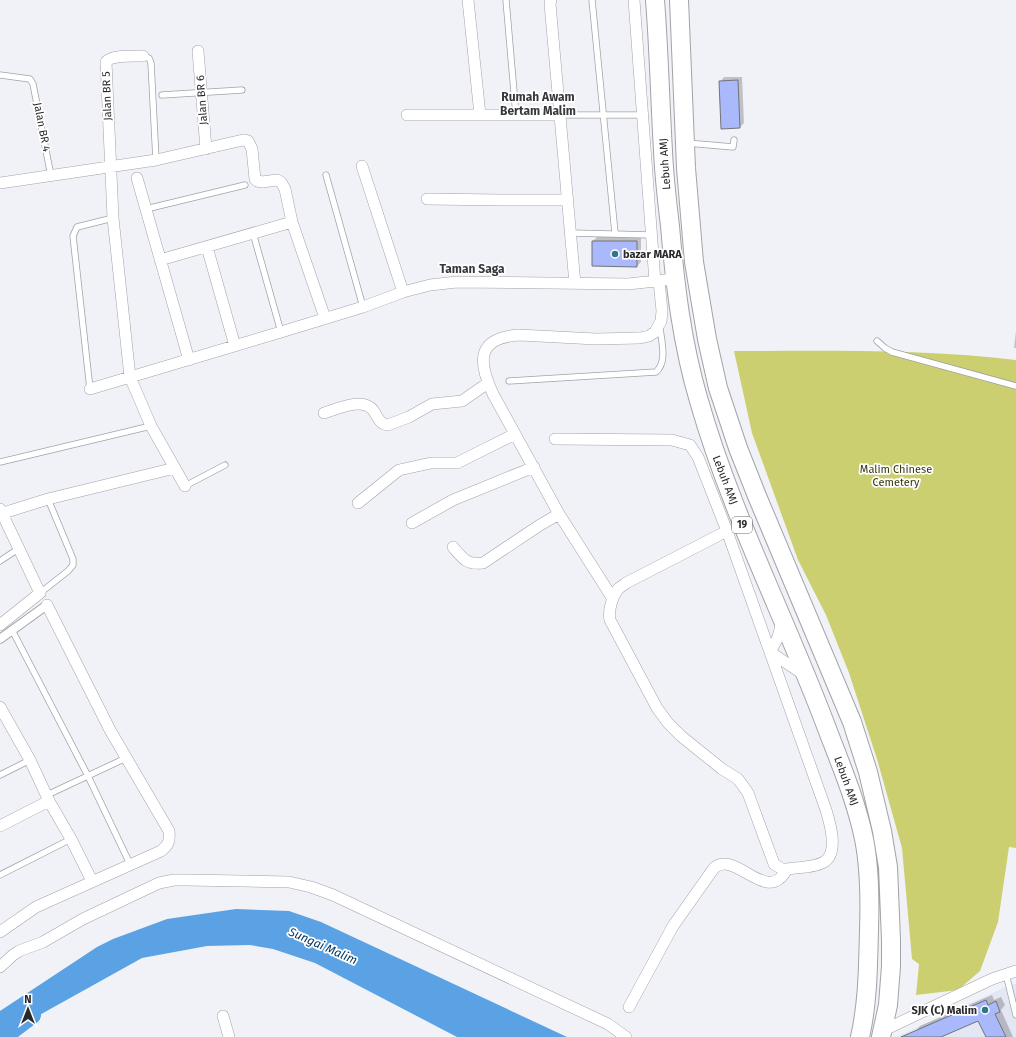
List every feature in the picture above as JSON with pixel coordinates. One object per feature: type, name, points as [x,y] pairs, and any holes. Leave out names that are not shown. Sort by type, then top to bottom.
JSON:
[{"type":"highway","name":"Lebuh AMJ","points":[[655,0],[663,152],[663,281],[683,335],[708,433],[743,527],[808,677],[858,815],[865,842],[869,880],[867,990],[860,1037]]},
{"type":"highway","name":"Lebuh AMJ","points":[[679,0],[686,168],[694,262],[707,339],[718,388],[738,448],[757,496],[852,722],[876,802],[888,867],[890,913],[891,966],[888,1005],[881,1034]]},
{"type":"street","points":[[468,0],[480,115]]},
{"type":"street","points":[[551,0],[550,4],[575,284]]},
{"type":"street","points":[[613,599],[559,514],[488,383],[484,370],[484,355],[488,345],[496,339],[506,336],[519,334],[596,339],[640,338],[649,336],[655,332],[659,324],[662,311],[663,281],[651,234],[634,0]]},
{"type":"street","name":"Jalan BR 6","points":[[198,51],[206,149]]},
{"type":"street","name":"Jalan BR 5","points":[[110,168],[106,62],[112,58],[143,56]]},
{"type":"street","points":[[407,115],[560,115]]},
{"type":"street","points":[[0,183],[110,168],[156,160],[243,140],[248,141],[252,149],[255,179],[262,182],[273,180],[281,182],[285,189],[292,222],[325,318]]},
{"type":"street","points":[[362,166],[403,292]]},
{"type":"street","points":[[110,168],[113,218],[130,377],[151,426],[185,486]]},
{"type":"street","points":[[137,178],[188,360]]},
{"type":"street","points":[[426,199],[568,200]]},
{"type":"street","points":[[160,260],[292,222]]},
{"type":"street","points":[[207,247],[235,346]]},
{"type":"street","points":[[90,389],[363,307],[403,292],[443,283],[628,284],[663,281]]},
{"type":"street","points":[[324,413],[350,405],[362,405],[370,408],[380,422],[388,425],[409,417],[432,404],[462,401],[488,383]]},
{"type":"street","points":[[358,503],[399,470],[431,463],[457,463],[515,434]]},
{"type":"street","points":[[555,439],[672,440],[690,445],[698,456],[727,531],[826,810],[832,840],[832,849],[830,856],[825,862],[787,869],[782,869],[774,864],[748,792],[738,779],[722,769],[681,736],[668,723],[657,708],[610,620],[609,616],[613,599],[618,589],[626,583],[727,531]]},
{"type":"street","points":[[412,523],[453,500],[534,467]]},
{"type":"street","points":[[0,625],[40,593],[1,512],[175,468]]},
{"type":"street","points":[[453,547],[468,562],[474,564],[483,563],[559,514]]},
{"type":"street","points":[[0,639],[47,605],[110,730],[169,831],[170,837],[169,842],[161,851],[36,907],[0,932]]},
{"type":"street","points":[[770,652],[781,629],[781,614]]},
{"type":"street","points":[[770,652],[808,677]]},
{"type":"street","points":[[0,707],[4,723],[30,760],[48,798],[92,881]]},
{"type":"street","points":[[0,826],[48,798]]},
{"type":"street","points":[[629,1007],[673,926],[714,868],[718,865],[728,864],[766,882],[774,882],[779,880],[787,869]]},
{"type":"street","points":[[0,967],[12,955],[19,951],[43,942],[83,919],[159,883],[174,880],[297,883],[333,895],[436,943],[608,1024],[626,1037]]},
{"type":"street","points":[[881,1034],[992,979],[1011,973]]},
{"type":"street","points":[[223,1016],[229,1037]]},
{"type":"lane","points":[[506,0],[516,115]]},
{"type":"lane","points":[[592,0],[615,234]]},
{"type":"lane","points":[[143,56],[151,60],[156,160]]},
{"type":"lane","name":"Jalan BR 4","points":[[0,75],[30,79],[33,84],[51,176]]},
{"type":"lane","points":[[162,95],[242,90]]},
{"type":"lane","points":[[560,115],[642,115]]},
{"type":"lane","points":[[685,143],[733,147],[734,140]]},
{"type":"lane","points":[[326,175],[363,307]]},
{"type":"lane","points":[[146,209],[245,185]]},
{"type":"lane","points":[[90,389],[73,236],[77,227],[113,218]]},
{"type":"lane","points":[[253,233],[281,332]]},
{"type":"lane","points":[[571,233],[651,234]]},
{"type":"lane","points":[[509,382],[656,372],[663,362],[659,324]]},
{"type":"lane","points":[[878,341],[892,352],[1016,386]]},
{"type":"lane","points":[[0,462],[151,426]]},
{"type":"lane","points":[[185,486],[225,465]]},
{"type":"lane","points":[[40,593],[68,571],[74,563],[48,499]]},
{"type":"lane","points":[[0,561],[18,549]]},
{"type":"lane","points":[[12,630],[88,776],[130,864]]},
{"type":"lane","points":[[48,798],[88,776],[126,758]]},
{"type":"lane","points":[[0,775],[30,760]]},
{"type":"lane","points":[[0,875],[71,839]]},
{"type":"lane","points":[[1011,973],[1016,1015]]},
{"type":"shaded area","name":"SJK (C) Malim","points":[[1012,984],[1016,984],[1016,1037],[896,1037]]},
{"type":"green space","name":"Malim Chinese Cemetery","points":[[734,351],[911,352],[981,356],[1016,360],[1016,848],[1009,847],[998,922],[980,971],[958,990],[916,995],[919,964],[912,959],[902,848],[877,759],[849,673],[826,615],[798,560],[752,433]]},
{"type":"water","points":[[236,909],[289,911],[321,922],[567,1037],[457,1037],[315,963],[273,949],[250,945],[207,946],[142,958],[0,1037],[0,1011],[97,947],[113,939],[167,919]]},
{"type":"building","points":[[738,80],[740,128],[721,129],[719,81]]},
{"type":"building","name":"bazar MARA","points":[[592,241],[637,241],[637,267],[592,266]]},
{"type":"building","points":[[986,1000],[988,1005],[996,1001],[1000,1012],[995,1014],[1006,1037],[986,1037],[978,1021],[941,1037],[901,1037]]},
{"type":"waterway","name":"Sungai Malim","points":[[3,1037],[32,1015]]},
{"type":"place","name":"bazar MARA","points":[[615,254]]},
{"type":"place","name":"SJK (C) Malim","points":[[985,1010]]},
{"type":"district","name":"Rumah Awam Bertam Malim","points":[[538,104]]},
{"type":"district","name":"Taman Saga","points":[[472,269]]}]
